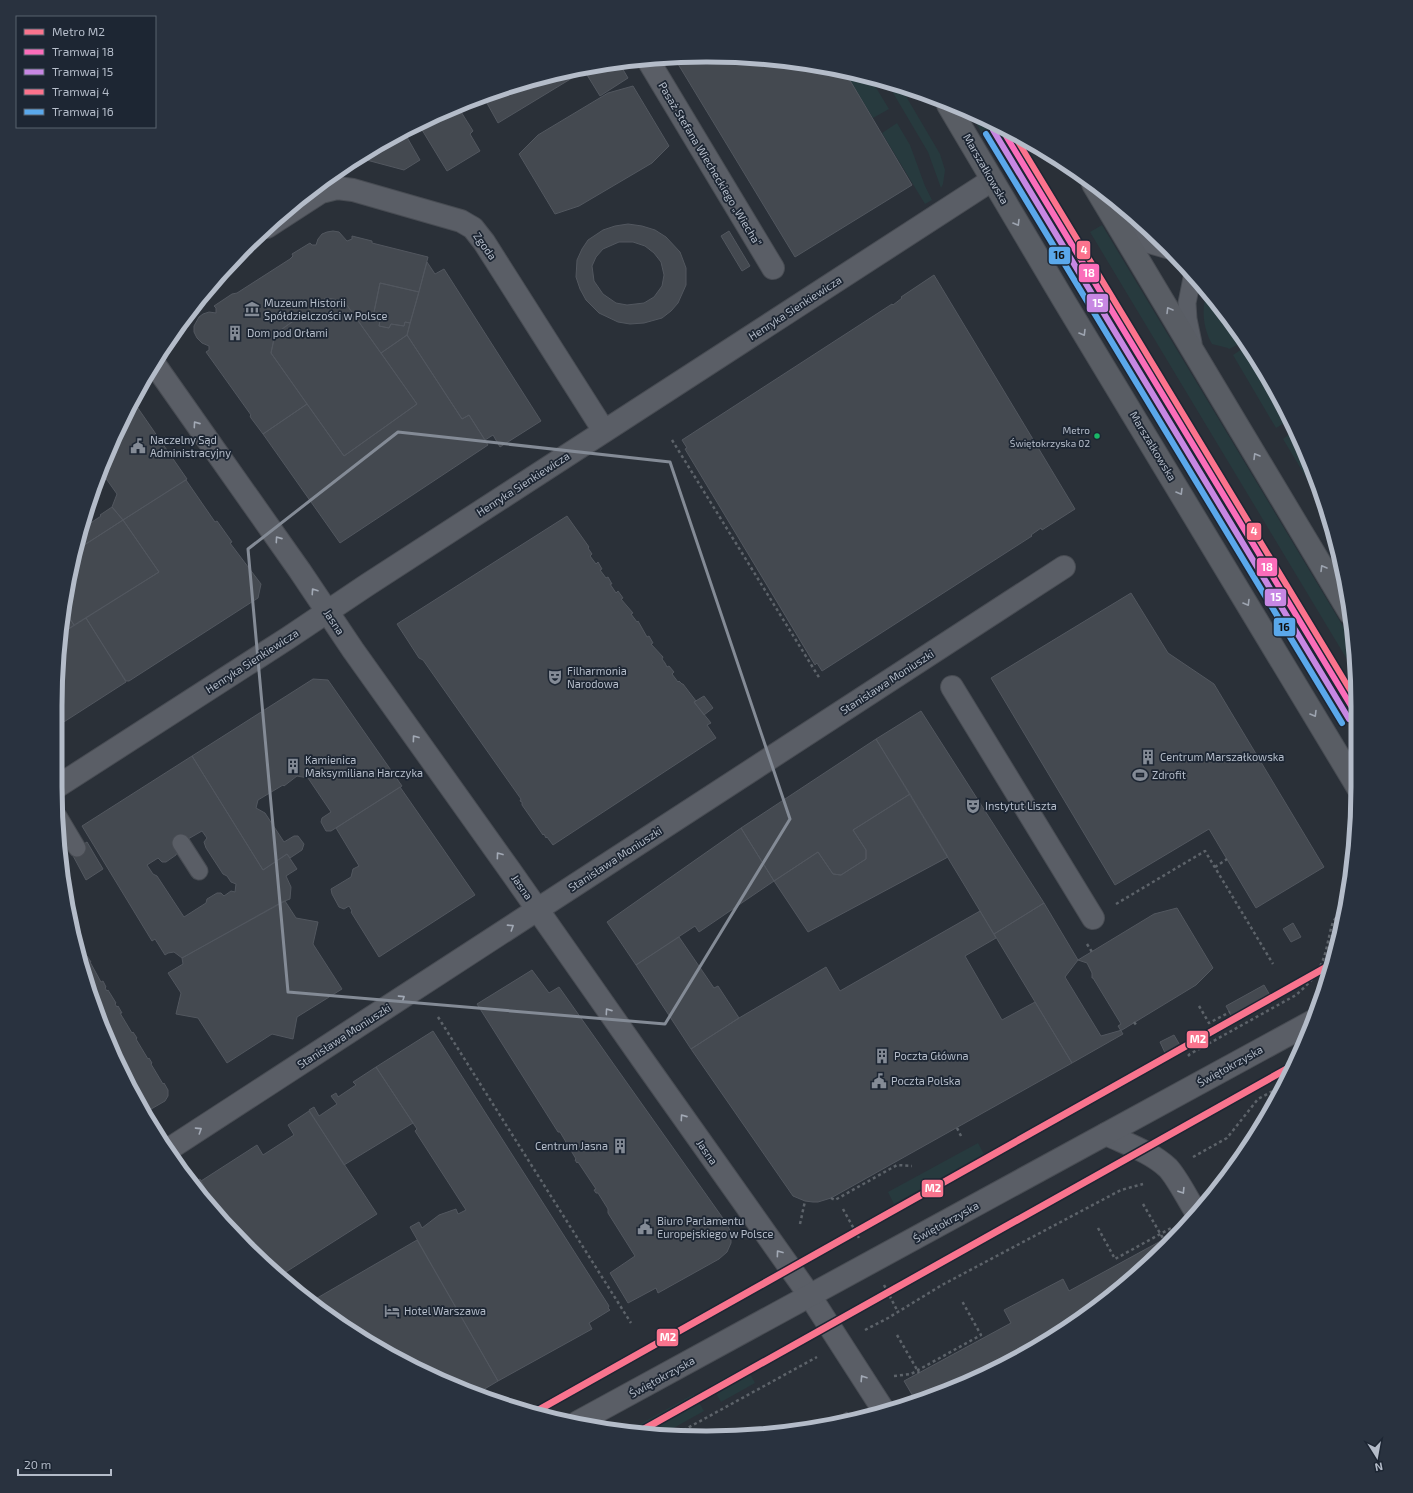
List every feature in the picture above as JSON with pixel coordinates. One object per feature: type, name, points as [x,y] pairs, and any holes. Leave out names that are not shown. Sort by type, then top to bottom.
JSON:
[{"type":"main road","name":"Marszałkowska","points":[[952,111],[992,180],[1351,776]]},
{"type":"main road","points":[[1101,197],[1342,599]]},
{"type":"street","name":"Pasaż Stefana Wiecheckiego „Wiecha”","points":[[651,65],[773,268]]},
{"type":"street","name":"Henryka Sienkiewicza","points":[[62,783],[992,180]]},
{"type":"street","name":"Zgoda","points":[[306,202],[321,192],[337,188],[353,190],[455,219],[473,228],[484,242],[604,431]]},
{"type":"street","name":"Jasna","points":[[158,369],[378,686],[810,1296],[881,1407]]},
{"type":"street","name":"Stanisława Moniuszki","points":[[172,1147],[1064,567]]},
{"type":"street","points":[[952,687],[1093,918]]},
{"type":"street","name":"Świętokrzyska","points":[[583,1419],[1305,1025]]},
{"type":"street","points":[[1106,1134],[1147,1153],[1161,1162],[1169,1170],[1193,1208]]},
{"type":"lane","points":[[1120,227],[1144,243],[1158,247]]},
{"type":"lane","points":[[1191,282],[1187,303],[1188,319],[1196,355]]},
{"type":"lane","points":[[63,824],[77,848]]},
{"type":"lane","points":[[182,843],[199,870]]},
{"type":"path","points":[[672,440],[820,679]]},
{"type":"path","points":[[1159,877],[1205,850],[1273,964]]},
{"type":"path","points":[[1215,867],[1227,859]]},
{"type":"path","points":[[1185,1060],[1190,1054],[1296,995],[1302,990],[1314,978],[1321,966],[1333,922],[1338,915]]},
{"type":"path","points":[[1199,1006],[1209,1023],[1230,1012]]},
{"type":"path","points":[[438,1017],[631,1323]]},
{"type":"path","points":[[1134,1022],[1137,1026]]},
{"type":"path","points":[[1197,1155],[1227,1138],[1258,1099],[1276,1089]]},
{"type":"path","points":[[956,1128],[962,1138]]},
{"type":"path","points":[[831,1198],[835,1200],[897,1165],[912,1166]]},
{"type":"path","points":[[863,1331],[942,1285],[1121,1190],[1145,1183]]},
{"type":"path","points":[[800,1224],[805,1201]]},
{"type":"path","points":[[1144,1204],[1164,1240]]},
{"type":"path","points":[[844,1209],[854,1229]]},
{"type":"path","points":[[1098,1228],[1115,1259],[1172,1228]]},
{"type":"path","points":[[885,1288],[898,1312]]},
{"type":"path","points":[[894,1376],[918,1372],[981,1335],[962,1301]]},
{"type":"path","points":[[897,1335],[918,1372]]},
{"type":"path","points":[[682,1430],[818,1357]]},
{"type":"highlighted area","points":[[398,432],[670,462],[790,819],[665,1024],[288,992],[248,549]]},
{"type":"green space","points":[[849,78],[874,84],[889,109],[873,118]]},
{"type":"green space","points":[[891,89],[904,93],[940,154],[945,170],[941,188],[928,152]]},
{"type":"green space","points":[[974,120],[993,128],[1004,147],[997,152],[993,151]]},
{"type":"green space","points":[[897,123],[910,145],[925,186],[932,200],[925,204],[882,133]]},
{"type":"green space","points":[[1102,225],[1346,632],[1350,664],[1090,232]]},
{"type":"green space","points":[[1205,299],[1239,344],[1229,349],[1212,344],[1205,325]]},
{"type":"green space","points":[[1242,349],[1286,422],[1276,428],[1233,355]]},
{"type":"green space","points":[[1290,433],[1313,489],[1283,439]]},
{"type":"green space","points":[[978,1143],[984,1154],[894,1204],[888,1192]]},
{"type":"green space","points":[[746,1366],[755,1383],[721,1402],[711,1385]]},
{"type":"green space","points":[[694,1394],[704,1411],[670,1430],[635,1427]]},
{"type":"building","points":[[677,63],[749,63],[832,74],[849,78],[912,185],[795,257]]},
{"type":"building","points":[[622,68],[628,78],[600,96],[586,73]]},
{"type":"building","points":[[577,75],[498,123],[486,101],[540,84]]},
{"type":"building","points":[[633,86],[669,146],[652,163],[579,206],[555,214],[519,154],[538,135],[608,93]]},
{"type":"building","points":[[460,111],[473,131],[470,134],[480,151],[447,171],[421,128]]},
{"type":"building","points":[[406,136],[420,160],[404,170],[366,160]]},
{"type":"building","points":[[628,224],[655,230],[666,237],[680,252],[686,268],[686,285],[678,303],[662,318],[644,323],[630,324],[618,322],[599,313],[586,300],[580,289],[576,277],[577,260],[582,249],[588,240],[603,230]],"holes":[[[619,242],[633,242],[645,246],[654,253],[661,262],[664,275],[662,286],[654,297],[644,303],[627,305],[616,303],[603,294],[594,281],[592,266],[596,257],[603,249]]]},
{"type":"building","name":"Dom pod Orłami","points":[[333,231],[339,232],[347,241],[352,239],[352,236],[372,241],[372,243],[428,257],[419,292],[380,283],[374,312],[380,321],[379,326],[389,328],[391,324],[404,326],[405,322],[410,323],[407,335],[381,353],[344,301],[326,298],[275,334],[271,353],[307,404],[263,434],[206,352],[209,350],[209,346],[202,343],[197,338],[194,332],[194,326],[199,317],[203,314],[209,312],[216,313],[216,308],[214,306],[290,259],[293,256],[292,254],[310,243],[312,245],[316,245],[322,234]]},
{"type":"building","points":[[729,231],[750,266],[742,271],[721,236]]},
{"type":"building","points":[[427,262],[435,274],[444,269],[541,421],[500,447],[493,435],[485,440],[469,415],[462,419],[407,335]]},
{"type":"building","points":[[934,275],[1075,509],[1042,530],[1041,528],[1031,535],[1032,536],[822,671],[817,663],[815,665],[685,449],[687,448],[682,440],[892,304],[893,305],[902,298],[901,297]]},
{"type":"building","points":[[380,283],[419,292],[410,323],[405,322],[404,326],[391,324],[389,328],[379,326],[380,321],[374,312]]},
{"type":"building","points":[[326,298],[344,301],[417,404],[344,456],[271,353],[275,334]]},
{"type":"building","points":[[407,335],[462,419],[469,415],[488,445],[340,543],[263,434],[307,404],[344,456],[417,404],[381,353]]},
{"type":"building","name":"Naczelny Sąd Administracyjny","points":[[136,406],[187,479],[123,520],[112,507],[117,494],[105,477],[128,421]]},
{"type":"building","points":[[186,480],[261,584],[258,598],[129,681],[126,681],[86,618],[159,572],[123,520]]},
{"type":"building","points":[[112,507],[123,520],[82,546],[89,524],[101,516],[100,515]]},
{"type":"building","name":"Filharmonia Narodowa","points":[[567,516],[589,547],[588,548],[592,554],[590,556],[596,564],[598,562],[602,569],[600,570],[606,578],[608,577],[612,584],[610,584],[616,593],[618,591],[623,598],[621,599],[633,613],[631,614],[637,622],[638,621],[647,637],[649,636],[653,643],[651,644],[663,657],[662,659],[667,667],[669,666],[674,672],[672,674],[678,682],[679,681],[683,684],[696,701],[694,702],[711,723],[707,725],[716,738],[553,845],[544,834],[543,835],[522,805],[522,802],[520,801],[521,799],[423,660],[419,658],[397,624]]},
{"type":"building","points":[[123,520],[159,572],[74,625],[69,617],[74,581],[82,546]]},
{"type":"building","name":"Centrum Marszałkowska","points":[[1131,593],[1168,653],[1214,684],[1324,867],[1256,908],[1209,829],[1115,885],[991,678]]},
{"type":"building","points":[[69,617],[74,625],[67,630]]},
{"type":"building","points":[[86,618],[126,682],[62,723],[63,664],[67,630]]},
{"type":"building","name":"Kamienica Maksymiliana Harczyka","points":[[313,679],[328,680],[402,786],[331,831],[326,831],[321,822],[322,818],[331,812],[308,778],[297,776],[284,786],[283,785],[258,800],[256,808],[265,813],[284,842],[294,836],[298,836],[304,844],[302,850],[290,858],[287,854],[263,870],[192,756]]},
{"type":"building","points":[[704,696],[713,708],[704,715],[694,702]]},
{"type":"building","points":[[921,711],[1044,903],[994,934],[876,739]]},
{"type":"building","points":[[876,739],[910,794],[853,830],[866,850],[866,859],[841,875],[833,874],[818,852],[774,881],[741,828]]},
{"type":"building","points":[[192,756],[263,870],[287,854],[297,869],[286,876],[291,887],[290,899],[282,902],[182,958],[174,952],[165,955],[155,939],[152,941],[82,826]],"holes":[[[202,831],[207,838],[204,842],[206,848],[223,874],[227,876],[231,882],[236,884],[235,892],[231,891],[224,896],[221,893],[217,893],[207,899],[206,903],[184,917],[157,876],[153,874],[147,865],[158,858],[162,862],[166,862],[176,855],[181,843]]]},
{"type":"building","points":[[400,787],[475,895],[379,957],[351,912],[352,911],[349,906],[344,909],[339,907],[332,894],[331,889],[351,877],[353,869],[359,866],[336,828]]},
{"type":"building","points":[[910,794],[948,857],[808,932],[774,881],[818,852],[833,874],[841,875],[866,859],[866,850],[853,830]]},
{"type":"building","points":[[741,828],[774,881],[699,932],[695,926],[636,965],[607,922]]},
{"type":"building","points":[[87,842],[103,869],[86,880],[71,852]]},
{"type":"building","points":[[285,901],[296,918],[318,922],[313,944],[342,989],[297,1017],[293,1039],[272,1034],[227,1063],[198,1018],[176,1014],[181,993],[168,973],[183,964],[182,958]]},
{"type":"building","points":[[1044,903],[1078,960],[1087,963],[1092,973],[1092,978],[1121,1024],[1118,1026],[1123,1034],[1072,1063],[994,934]]},
{"type":"building","points":[[1177,908],[1213,968],[1196,985],[1122,1030],[1101,1036],[1065,977],[1078,960],[1154,914]]},
{"type":"building","name":"Poczta Główna","points":[[980,911],[996,938],[965,956],[1002,1020],[1035,1002],[1072,1063],[831,1198],[813,1202],[805,1201],[793,1196],[691,1049],[739,1018],[826,967],[840,991]]},
{"type":"building","points":[[1293,923],[1301,937],[1291,942],[1283,929]]},
{"type":"building","points":[[679,937],[714,988],[718,986],[739,1018],[691,1049],[636,965]]},
{"type":"building","points":[[84,953],[91,962],[101,982],[103,981],[106,987],[105,988],[107,991],[108,990],[117,1007],[118,1006],[122,1013],[120,1013],[132,1033],[133,1032],[137,1038],[136,1039],[168,1090],[168,1096],[165,1101],[149,1110],[148,1109],[128,1072],[111,1033],[96,994]]},
{"type":"building","name":"Centrum Jasna","points":[[532,970],[549,993],[559,987],[727,1224],[731,1233],[731,1243],[727,1252],[719,1259],[658,1293],[656,1288],[628,1303],[610,1273],[635,1256],[608,1213],[608,1209],[598,1193],[594,1190],[596,1189],[578,1162],[577,1163],[575,1160],[576,1159],[560,1132],[558,1132],[477,1004]]},
{"type":"building","points":[[1264,985],[1271,997],[1233,1019],[1226,1006]]},
{"type":"building","points":[[433,1031],[609,1306],[608,1308],[610,1310],[589,1323],[592,1329],[498,1381],[410,1227],[419,1222],[422,1228],[439,1215],[456,1209],[458,1214],[466,1210],[415,1131],[417,1129],[376,1067]]},
{"type":"building","points":[[1174,1035],[1181,1047],[1166,1055],[1160,1042]]},
{"type":"building","points":[[376,1067],[413,1123],[344,1165],[309,1110],[314,1107],[319,1116],[337,1104],[331,1096],[336,1093],[338,1097],[356,1085],[353,1082]]},
{"type":"building","points":[[309,1111],[377,1214],[284,1273],[251,1242],[222,1211],[209,1196],[201,1181],[257,1145],[263,1155],[294,1135],[288,1125]]},
{"type":"building","points":[[200,1179],[210,1196],[197,1181]]},
{"type":"building","points":[[1165,1238],[1131,1271],[1099,1298],[1029,1345],[992,1365],[914,1397],[904,1381],[1011,1323],[1004,1310],[1063,1279],[1069,1291]]},
{"type":"building","name":"Hotel Warszawa","points":[[417,1240],[498,1381],[482,1390],[421,1365],[384,1345],[315,1299]]},
{"type":"building","points":[[847,1412],[849,1415],[836,1418]]},
{"type":"metro line","name":"M2","points":[[540,1409],[1325,968]]},
{"type":"metro line","name":"M2","points":[[646,1428],[1286,1069]]},
{"type":"tram line","name":"15","points":[[993,130],[1349,719]]},
{"type":"tram line","name":"16","points":[[986,134],[1342,723]]},
{"type":"tram line","name":"18","points":[[1006,135],[1351,706]]},
{"type":"tram line","name":"4","points":[[1018,142],[1351,691]]},
{"type":"place","name":"Muzeum Historii Spółdzielczości w Polsce","points":[[252,309]]},
{"type":"place","name":"Dom pod Orłami","points":[[235,333]]},
{"type":"place","name":"Metro Świętokrzyska 02","points":[[1097,436]]},
{"type":"place","name":"Naczelny Sąd Administracyjny","points":[[138,446]]},
{"type":"place","name":"Filharmonia Narodowa","points":[[555,677]]},
{"type":"place","name":"Centrum Marszałkowska","points":[[1148,757]]},
{"type":"place","name":"Kamienica Maksymiliana Harczyka","points":[[293,766]]},
{"type":"place","name":"Zdrofit","points":[[1140,775]]},
{"type":"place","name":"Instytut Liszta","points":[[973,806]]},
{"type":"place","name":"Poczta Główna","points":[[882,1056]]},
{"type":"place","name":"Poczta Polska","points":[[879,1081]]},
{"type":"place","name":"Centrum Jasna","points":[[620,1146]]},
{"type":"place","name":"Biuro Parlamentu Europejskiego w Polsce","points":[[645,1227]]},
{"type":"place","name":"Hotel Warszawa","points":[[392,1311]]}]
